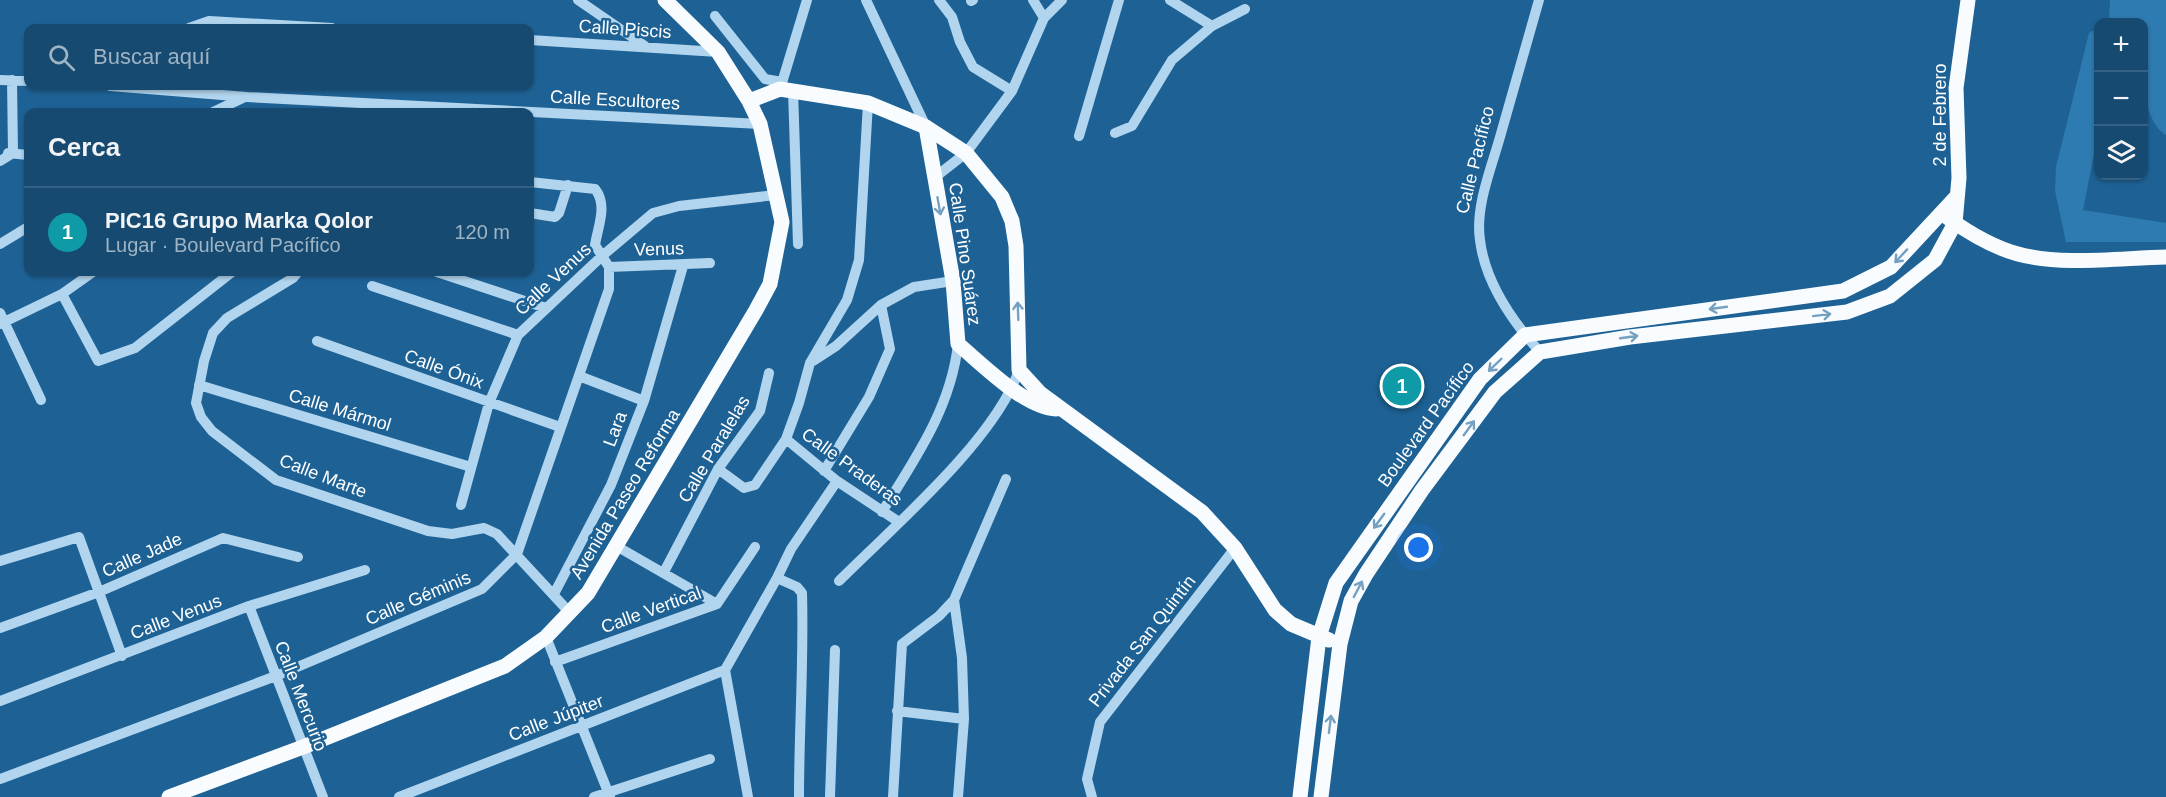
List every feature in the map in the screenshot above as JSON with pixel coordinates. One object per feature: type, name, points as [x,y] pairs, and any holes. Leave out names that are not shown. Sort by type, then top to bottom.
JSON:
[{"type":"main road","name":"Avenida Paseo Reforma","points":[[169,797],[303,747],[505,666],[546,637],[571,614],[588,594],[618,547],[770,284],[782,222],[760,124],[749,101],[718,52],[665,0]]},
{"type":"main road","name":"2 de Febrero","points":[[1955,223],[1959,169],[1956,88],[1968,0]]},
{"type":"main road","points":[[749,101],[785,87],[868,103],[926,128],[966,153],[1002,196],[1012,221],[1016,246],[1019,370],[1040,393],[1202,512],[1235,548],[1275,610],[1291,624],[1340,644]]},
{"type":"main road","name":"Calle Pino Suárez","points":[[926,128],[953,280],[958,344]]},
{"type":"main road","points":[[1526,335],[1843,291],[1891,267],[1957,196]]},
{"type":"main road","points":[[1941,213],[1986,242],[2020,255],[2056,259],[2166,257]]},
{"type":"main road","points":[[1540,352],[1630,337],[1847,312],[1890,296],[1935,260],[1955,223]]},
{"type":"main road","name":"Boulevard Pacífico","points":[[1300,797],[1319,637],[1336,583],[1480,379],[1526,335]]},
{"type":"main road","points":[[958,344],[1013,388],[1048,409],[1062,409]]},
{"type":"main road","name":"Boulevard Pacífico","points":[[1321,797],[1340,644],[1352,601],[1366,573],[1416,499],[1496,392],[1540,352]]},
{"type":"street","points":[[578,0],[646,47]]},
{"type":"street","points":[[798,244],[785,87],[807,0]]},
{"type":"street","points":[[866,0],[926,128]]},
{"type":"street","points":[[939,0],[952,17],[960,42],[974,67],[1012,91]]},
{"type":"street","points":[[1033,0],[1044,18]]},
{"type":"street","points":[[934,178],[966,153],[1012,91],[1044,18],[1062,0]]},
{"type":"street","points":[[1079,136],[1119,0]]},
{"type":"street","points":[[1170,0],[1212,26]]},
{"type":"street","name":"Calle Pacífico","points":[[1539,0],[1487,181],[1479,225],[1485,262],[1496,291],[1540,352]]},
{"type":"street","points":[[1115,133],[1132,126],[1172,60],[1212,26],[1245,9]]},
{"type":"street","points":[[716,16],[765,79],[785,87]]},
{"type":"street","points":[[200,24],[208,21],[261,24]]},
{"type":"street","name":"Calle Piscis","points":[[534,40],[718,52]]},
{"type":"street","points":[[0,80],[24,81]]},
{"type":"street","points":[[12,80],[13,153]]},
{"type":"street","name":"Calle Escultores","points":[[160,90],[456,108]]},
{"type":"street","points":[[222,108],[247,97]]},
{"type":"street","points":[[718,469],[744,488],[751,488],[786,439],[800,403],[810,363],[847,300],[859,260],[868,103]]},
{"type":"street","name":"Calle Escultores","points":[[534,112],[760,124]]},
{"type":"street","points":[[0,153],[24,154]]},
{"type":"street","points":[[0,161],[13,153]]},
{"type":"street","points":[[534,182],[595,189],[603,202],[595,244],[609,267]]},
{"type":"street","points":[[534,214],[555,217],[560,213],[568,185]]},
{"type":"street","name":"Calle Venus","points":[[461,505],[489,403],[518,335],[602,256],[653,213],[679,206],[776,195]]},
{"type":"street","points":[[0,244],[24,229]]},
{"type":"street","name":"Venus","points":[[609,267],[683,266],[710,263]]},
{"type":"street","name":"Lara","points":[[554,594],[611,485],[644,400],[683,266]]},
{"type":"street","name":"Calle Géminis","points":[[0,779],[276,676],[482,589],[517,554],[609,289],[609,267]]},
{"type":"street","points":[[41,400],[1,320],[62,294],[87,276]]},
{"type":"street","points":[[62,294],[98,361],[135,348],[227,276]]},
{"type":"street","name":"Calle Marte","points":[[294,276],[227,318],[213,333],[196,403],[201,417],[212,431],[276,480],[428,531],[452,534],[484,528],[497,534],[571,614]]},
{"type":"street","points":[[449,276],[546,308]]},
{"type":"street","points":[[810,363],[836,346],[881,305],[914,287],[953,280]]},
{"type":"street","points":[[372,286],[518,335]]},
{"type":"street","points":[[824,471],[869,397],[890,349],[881,305]]},
{"type":"street","name":"Calle Ónix","points":[[317,340],[560,427]]},
{"type":"street","name":"Calle Pino Suárez","points":[[882,512],[935,425],[955,370],[958,344]]},
{"type":"street","points":[[839,581],[950,470],[996,414],[1013,388],[1019,370]]},
{"type":"street","name":"Calle Paralelas","points":[[664,572],[718,469],[760,411],[770,373]]},
{"type":"street","points":[[579,376],[644,400]]},
{"type":"street","name":"Calle Mármol","points":[[199,385],[471,467]]},
{"type":"street","name":"Calle Praderas","points":[[786,439],[837,481],[899,522]]},
{"type":"street","points":[[892,797],[902,644],[939,616],[954,600],[1006,479]]},
{"type":"street","points":[[748,797],[725,670],[791,549],[837,481]]},
{"type":"street","points":[[0,561],[79,537],[122,656]]},
{"type":"street","name":"Calle Jade","points":[[0,628],[99,592],[223,538],[298,557]]},
{"type":"street","name":"Calle Vertical","points":[[618,547],[717,604]]},
{"type":"street","points":[[717,604],[755,547]]},
{"type":"street","name":"Privada San Quintín","points":[[1092,797],[1088,779],[1100,722],[1235,548]]},
{"type":"street","name":"Calle Venus","points":[[0,701],[249,606],[366,570]]},
{"type":"street","points":[[777,578],[797,587],[801,593],[804,654],[799,727],[799,797]]},
{"type":"street","points":[[954,600],[962,658],[964,719],[958,797]]},
{"type":"street","name":"Calle Vertical","points":[[555,662],[717,604]]},
{"type":"street","name":"Calle Mercurio","points":[[249,606],[323,797]]},
{"type":"street","points":[[546,637],[609,794]]},
{"type":"street","points":[[830,797],[835,650]]},
{"type":"street","name":"Calle Júpiter","points":[[399,797],[725,670]]},
{"type":"street","points":[[897,711],[964,719]]},
{"type":"street","points":[[594,797],[711,759]]},
{"type":"shaded area","points":[[2110,0],[2166,0],[2166,135],[2157,126],[2148,107],[2148,18],[2109,18]]},
{"type":"shaded area","points":[[2094,30],[2094,154],[2083,210],[2166,223],[2166,242],[2066,242],[2055,191],[2056,167],[2089,33]]},
{"type":"place","name":"PIC16 Grupo Marka Qolor","points":[[1402,386]]}]
